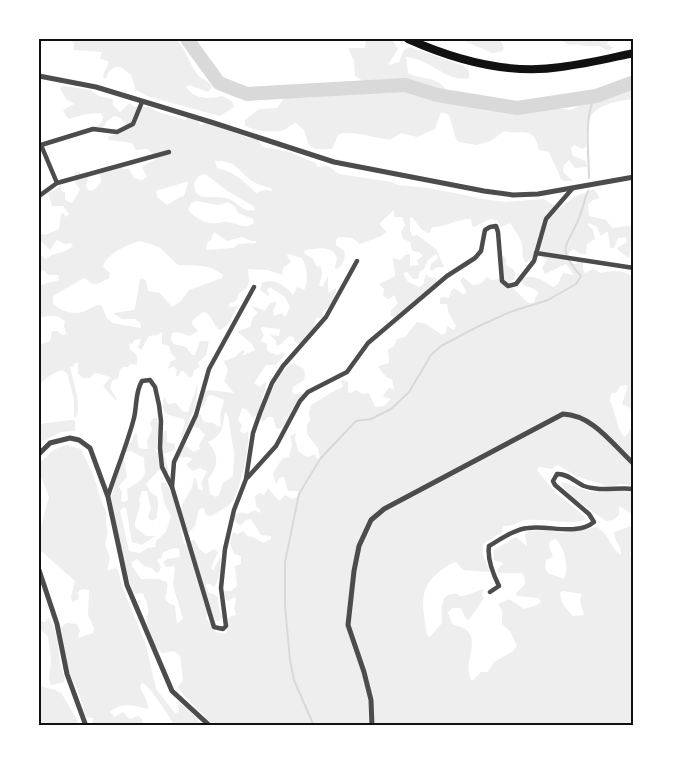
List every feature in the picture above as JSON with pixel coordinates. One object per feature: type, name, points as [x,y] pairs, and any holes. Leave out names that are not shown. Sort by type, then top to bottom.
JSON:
[{"type":"highway","points":[[408,39],[431,49],[474,62],[508,68],[561,68],[634,53]]},
{"type":"street","points":[[39,76],[96,87],[334,162],[484,191],[513,195],[538,194],[634,177]]},
{"type":"street","points":[[57,183],[40,145],[93,129],[117,132],[134,124],[142,102]]},
{"type":"street","points":[[39,196],[57,183],[169,153]]},
{"type":"street","points":[[246,479],[276,446],[300,401],[308,392],[347,372],[368,343],[447,276],[475,258],[481,251],[485,230],[496,226],[502,260],[500,275],[504,285],[512,286],[520,281],[534,261],[546,219],[572,189]]},
{"type":"street","points":[[536,253],[634,268]]},
{"type":"street","points":[[108,497],[132,424],[139,385],[141,381],[152,382],[157,393],[162,422],[160,448],[162,467],[172,487],[214,627],[221,629],[226,626],[220,588],[225,549],[234,510],[246,479],[253,433],[272,382],[283,366],[326,318],[357,261]]},
{"type":"street","points":[[172,487],[174,462],[196,415],[209,369],[254,287]]},
{"type":"street","points":[[372,726],[370,700],[364,672],[348,625],[359,546],[371,520],[384,509],[563,414],[576,414],[592,424],[634,464]]},
{"type":"street","points":[[39,454],[50,443],[70,438],[79,440],[90,448],[108,497],[127,585],[169,684],[179,699],[210,726]]},
{"type":"street","points":[[490,592],[499,586],[492,572],[489,546],[526,528],[575,529],[586,527],[594,522],[555,485],[553,481],[557,474],[562,473],[594,489],[634,489]]},
{"type":"street","points":[[39,570],[57,624],[67,674],[86,726]]},
{"type":"shaded area","points":[[69,39],[176,39],[197,74],[209,82],[212,87],[208,92],[189,85],[186,87],[202,98],[222,96],[232,101],[234,107],[220,116],[147,96],[136,90],[131,75],[121,67],[113,68],[104,78],[103,75],[109,62],[100,58],[102,52],[74,50],[74,43]]},
{"type":"shaded area","points":[[366,39],[392,39],[398,49],[389,65],[399,62],[404,50],[410,47],[464,66],[469,71],[469,78],[461,79],[445,74],[422,61],[406,57],[408,73],[436,81],[447,93],[423,86],[414,89],[415,93],[489,111],[503,110],[514,113],[538,106],[571,110],[590,100],[599,100],[610,94],[621,94],[634,84],[634,99],[607,104],[591,116],[587,125],[586,147],[582,149],[574,145],[571,148],[573,156],[586,161],[587,167],[575,168],[569,160],[563,166],[563,172],[573,181],[561,179],[549,152],[539,150],[537,142],[530,134],[504,131],[491,141],[476,145],[459,142],[449,115],[441,112],[435,129],[417,137],[401,133],[390,140],[356,133],[343,133],[338,135],[332,149],[314,149],[308,143],[304,130],[296,123],[284,130],[274,131],[245,126],[245,120],[259,109],[277,108],[285,97],[310,98],[324,94],[341,94],[348,90],[388,87],[388,79],[365,82],[355,76],[354,61],[348,48],[365,48]]},
{"type":"shaded area","points":[[459,39],[500,39],[504,48],[502,51],[493,53]]},
{"type":"shaded area","points":[[554,39],[610,39],[607,44],[613,48],[608,51],[599,46],[568,45]]},
{"type":"shaded area","points":[[63,86],[90,90],[99,96],[113,99],[113,105],[120,112],[130,103],[134,107],[149,107],[186,120],[187,117],[197,119],[201,126],[206,122],[249,138],[255,137],[263,147],[290,152],[315,163],[318,167],[328,166],[339,174],[489,200],[506,202],[544,199],[559,209],[574,197],[594,189],[600,198],[588,204],[589,216],[606,220],[612,228],[634,225],[629,258],[617,248],[627,242],[626,237],[618,238],[614,248],[610,248],[608,232],[601,236],[597,227],[589,223],[595,239],[587,244],[586,254],[573,249],[568,254],[572,263],[576,264],[579,259],[583,260],[585,273],[593,269],[601,273],[622,272],[634,277],[634,485],[618,484],[612,488],[634,492],[634,515],[619,506],[619,515],[613,520],[606,521],[572,497],[561,482],[595,492],[607,490],[607,486],[576,476],[558,465],[552,469],[539,467],[537,470],[555,492],[584,516],[585,520],[571,522],[526,520],[503,526],[502,532],[483,544],[483,555],[490,572],[463,570],[456,562],[452,563],[433,578],[424,593],[423,602],[427,635],[430,637],[442,623],[442,604],[447,596],[457,594],[464,596],[484,589],[482,594],[484,598],[469,620],[466,619],[461,608],[452,608],[448,613],[453,625],[464,628],[470,634],[472,648],[469,673],[472,681],[481,672],[488,672],[494,662],[512,652],[517,646],[510,631],[502,624],[502,610],[498,604],[509,599],[524,609],[537,605],[541,601],[538,598],[517,596],[516,593],[525,584],[524,576],[521,573],[498,573],[497,570],[503,563],[494,560],[494,550],[516,537],[527,546],[525,534],[529,531],[551,530],[562,533],[597,527],[621,555],[614,532],[634,525],[634,544],[630,553],[634,558],[634,726],[215,726],[186,698],[178,687],[183,680],[180,656],[174,651],[162,653],[153,643],[146,618],[147,602],[143,593],[135,594],[132,590],[120,547],[111,498],[114,487],[114,470],[124,457],[127,477],[119,486],[122,493],[121,501],[124,502],[128,500],[127,489],[140,481],[145,474],[144,458],[131,451],[123,452],[122,447],[132,442],[134,434],[137,433],[138,447],[148,449],[147,441],[152,430],[150,422],[154,418],[157,418],[159,429],[156,452],[159,452],[164,431],[167,431],[167,442],[175,444],[175,450],[164,454],[169,471],[167,473],[159,470],[146,484],[151,493],[157,496],[157,518],[152,521],[148,517],[151,509],[147,491],[142,491],[139,499],[140,506],[135,527],[146,536],[155,536],[142,545],[132,542],[126,508],[123,507],[120,511],[129,551],[140,553],[147,548],[155,547],[156,541],[166,532],[171,516],[163,496],[161,483],[164,482],[175,503],[184,544],[187,545],[194,539],[206,554],[214,549],[218,552],[211,568],[213,570],[221,556],[220,573],[216,584],[214,587],[207,583],[206,585],[209,593],[218,598],[222,617],[216,621],[211,612],[206,618],[216,632],[226,634],[229,617],[236,615],[234,608],[236,599],[234,597],[226,600],[222,591],[231,591],[237,586],[235,566],[241,564],[241,556],[234,554],[230,543],[233,532],[237,534],[244,531],[247,536],[263,543],[271,539],[271,536],[261,535],[251,519],[246,520],[240,526],[233,519],[239,513],[247,514],[255,510],[259,513],[261,511],[256,506],[255,497],[259,493],[264,495],[268,488],[279,501],[285,495],[293,499],[298,496],[299,491],[288,491],[284,477],[279,478],[277,483],[275,482],[273,473],[282,459],[289,457],[292,445],[290,436],[296,433],[295,440],[299,452],[307,457],[315,454],[316,458],[320,459],[318,448],[307,434],[311,405],[341,388],[343,386],[341,379],[348,382],[348,392],[356,390],[362,394],[369,393],[375,407],[384,406],[391,399],[383,395],[389,388],[394,389],[392,379],[387,378],[379,368],[389,363],[388,350],[394,346],[397,339],[405,337],[417,322],[426,324],[442,335],[446,333],[447,326],[454,330],[456,326],[447,304],[440,304],[441,297],[449,298],[454,288],[463,294],[467,293],[460,280],[463,277],[473,285],[480,284],[487,277],[491,280],[501,279],[502,257],[504,256],[506,265],[515,273],[514,279],[509,284],[528,303],[534,303],[539,293],[523,285],[522,278],[542,280],[553,287],[558,284],[563,273],[574,275],[566,264],[545,274],[542,268],[547,260],[538,256],[526,263],[520,239],[510,223],[501,227],[497,220],[490,219],[474,227],[471,219],[466,219],[432,227],[429,234],[421,229],[412,217],[410,218],[410,230],[412,236],[417,235],[436,249],[444,267],[437,267],[432,271],[430,269],[431,264],[438,258],[436,254],[420,271],[418,279],[413,279],[407,272],[403,273],[408,282],[419,287],[423,285],[426,273],[428,277],[435,278],[437,281],[433,290],[420,295],[410,308],[394,317],[391,316],[391,310],[398,303],[394,295],[389,299],[383,296],[384,289],[379,284],[395,276],[393,258],[400,260],[410,254],[410,266],[419,265],[417,260],[423,256],[419,252],[412,251],[410,242],[403,239],[401,232],[405,225],[402,217],[394,217],[394,210],[381,222],[380,225],[387,232],[381,236],[360,244],[352,238],[339,237],[336,240],[336,245],[343,250],[345,255],[337,269],[335,268],[337,258],[331,251],[323,248],[305,250],[304,253],[313,259],[316,266],[321,267],[319,286],[323,286],[328,276],[328,293],[336,288],[333,301],[323,311],[323,318],[316,318],[314,328],[299,344],[289,336],[276,346],[276,341],[270,335],[279,336],[280,329],[262,327],[264,336],[260,341],[267,344],[267,351],[277,355],[285,354],[276,365],[266,365],[254,383],[260,387],[265,382],[267,383],[262,399],[264,400],[284,370],[293,363],[304,369],[305,375],[304,380],[293,387],[292,392],[303,394],[287,422],[280,429],[276,428],[273,417],[268,417],[263,422],[257,415],[253,418],[246,409],[242,408],[238,420],[242,425],[240,431],[244,434],[248,431],[248,446],[237,492],[230,504],[213,515],[206,515],[204,508],[199,509],[195,526],[189,533],[181,516],[182,504],[194,479],[196,478],[198,488],[202,491],[201,483],[207,471],[199,468],[193,471],[187,464],[193,459],[178,456],[185,445],[193,452],[200,449],[199,445],[205,435],[193,426],[198,415],[201,414],[205,422],[221,426],[220,415],[224,400],[212,395],[208,396],[203,408],[204,391],[234,393],[224,381],[228,370],[224,361],[235,357],[242,350],[245,351],[242,355],[244,355],[255,350],[252,344],[234,329],[238,331],[250,327],[253,317],[258,313],[250,305],[265,311],[270,303],[277,302],[273,311],[274,316],[281,313],[286,316],[290,307],[285,297],[270,287],[267,290],[268,296],[260,290],[262,283],[275,282],[293,295],[297,287],[304,290],[306,287],[305,266],[302,258],[288,254],[291,262],[283,268],[282,275],[268,270],[248,269],[247,288],[239,293],[237,300],[229,304],[230,307],[237,306],[237,308],[227,326],[220,330],[209,315],[203,312],[192,321],[198,331],[190,336],[172,333],[171,340],[174,344],[186,347],[192,355],[195,355],[200,341],[209,342],[206,355],[198,363],[200,367],[194,370],[190,378],[182,370],[176,376],[177,370],[174,366],[168,369],[170,362],[176,359],[169,346],[162,344],[162,332],[149,336],[141,350],[138,347],[141,339],[135,340],[132,344],[129,343],[130,349],[137,356],[137,365],[130,364],[128,367],[123,367],[118,378],[112,381],[110,388],[116,401],[103,386],[111,377],[95,373],[90,378],[83,378],[78,374],[78,363],[70,366],[78,404],[78,411],[74,417],[74,399],[67,373],[62,370],[56,372],[39,386],[39,345],[50,341],[52,331],[57,331],[62,335],[66,334],[65,321],[59,317],[39,318],[39,287],[59,280],[58,275],[48,275],[44,270],[39,273],[39,254],[46,259],[73,246],[71,243],[65,244],[57,240],[50,250],[39,239],[39,233],[45,235],[59,229],[61,214],[63,213],[66,217],[69,214],[63,206],[52,206],[48,193],[42,199],[39,197],[47,190],[53,191],[61,185],[61,191],[65,192],[65,200],[72,203],[80,190],[73,178],[75,173],[79,171],[82,176],[89,176],[86,185],[91,191],[101,182],[100,173],[104,167],[118,165],[123,169],[129,169],[134,178],[142,180],[147,177],[142,167],[156,159],[148,149],[136,150],[132,143],[109,140],[108,137],[122,132],[125,124],[121,118],[114,116],[106,122],[103,129],[94,128],[101,123],[103,117],[101,113],[69,119],[63,110],[74,104],[66,99],[60,88]],"holes":[[[215,161],[228,162],[236,166],[252,181],[271,188],[272,191],[264,190],[256,193],[228,171],[217,168]],[[205,174],[253,206],[255,210],[244,209],[226,198],[200,196],[195,191],[194,183],[199,176]],[[188,183],[184,196],[167,205],[157,197],[156,191]],[[197,201],[218,205],[228,202],[235,207],[238,213],[253,219],[254,223],[244,226],[226,222],[209,223],[188,210],[191,203]],[[214,232],[227,241],[242,237],[256,241],[256,243],[239,244],[233,248],[206,250],[207,243]],[[140,241],[159,247],[178,265],[211,268],[223,275],[222,278],[189,290],[180,302],[172,307],[160,293],[148,291],[146,281],[143,278],[140,279],[134,310],[113,313],[122,319],[135,319],[141,324],[141,328],[112,323],[101,305],[74,313],[53,304],[53,296],[82,279],[85,278],[96,284],[109,278],[110,273],[103,267],[105,262],[124,247]],[[620,386],[628,386],[622,404],[630,408],[632,424],[625,437],[620,430],[610,401],[611,394],[617,392]],[[225,412],[228,416],[234,453],[233,476],[223,483],[216,497],[210,494],[208,479],[216,465],[216,456],[208,442],[220,433]],[[556,539],[565,558],[564,579],[548,573],[545,568],[546,560],[553,557],[549,546],[550,541]],[[179,549],[180,557],[163,562],[166,567],[175,566],[173,586],[183,618],[177,624],[175,606],[166,599],[167,582],[159,579],[141,579],[132,566],[132,562],[137,559],[156,573],[161,567],[157,560],[161,558],[163,552]],[[563,591],[582,594],[580,600],[584,615],[573,616],[561,600],[560,593]]]},
{"type":"shaded area","points":[[198,383],[196,404],[182,439],[184,419],[169,415],[164,411],[162,407],[164,397],[168,404],[176,403],[182,411],[188,412]]},
{"type":"shaded area","points":[[75,421],[75,431],[61,432],[39,441],[39,424]]},
{"type":"shaded area","points":[[66,445],[81,449],[94,477],[106,511],[108,531],[105,544],[110,558],[107,571],[115,568],[118,570],[123,589],[146,645],[156,689],[175,713],[179,712],[178,703],[187,708],[204,726],[175,726],[154,695],[142,683],[140,686],[148,709],[123,705],[110,712],[115,717],[123,712],[130,719],[138,716],[142,719],[143,726],[92,726],[93,718],[86,717],[79,693],[69,673],[61,627],[67,623],[77,624],[80,631],[78,638],[93,633],[94,628],[88,615],[89,590],[82,589],[78,592],[79,599],[72,602],[75,581],[40,550],[39,533],[49,497],[42,479],[39,478],[39,464],[53,450]]},
{"type":"shaded area","points":[[48,618],[55,630],[60,663],[65,678],[64,682],[51,685],[48,636],[39,629],[39,621],[46,622]]},
{"type":"shaded area","points":[[39,685],[61,693],[80,726],[39,726]]},
{"type":"waterway","points":[[187,39],[219,83],[247,94],[405,85],[437,95],[517,108],[596,96],[634,82]]},
{"type":"waterway","points":[[589,178],[588,124],[589,113],[596,96]]},
{"type":"waterway","points":[[314,726],[294,680],[285,606],[285,562],[299,494],[320,459],[356,421],[371,419],[391,409],[409,392],[431,355],[441,346],[510,312],[548,300],[576,284],[581,276],[568,259],[566,247],[588,191]]}]
